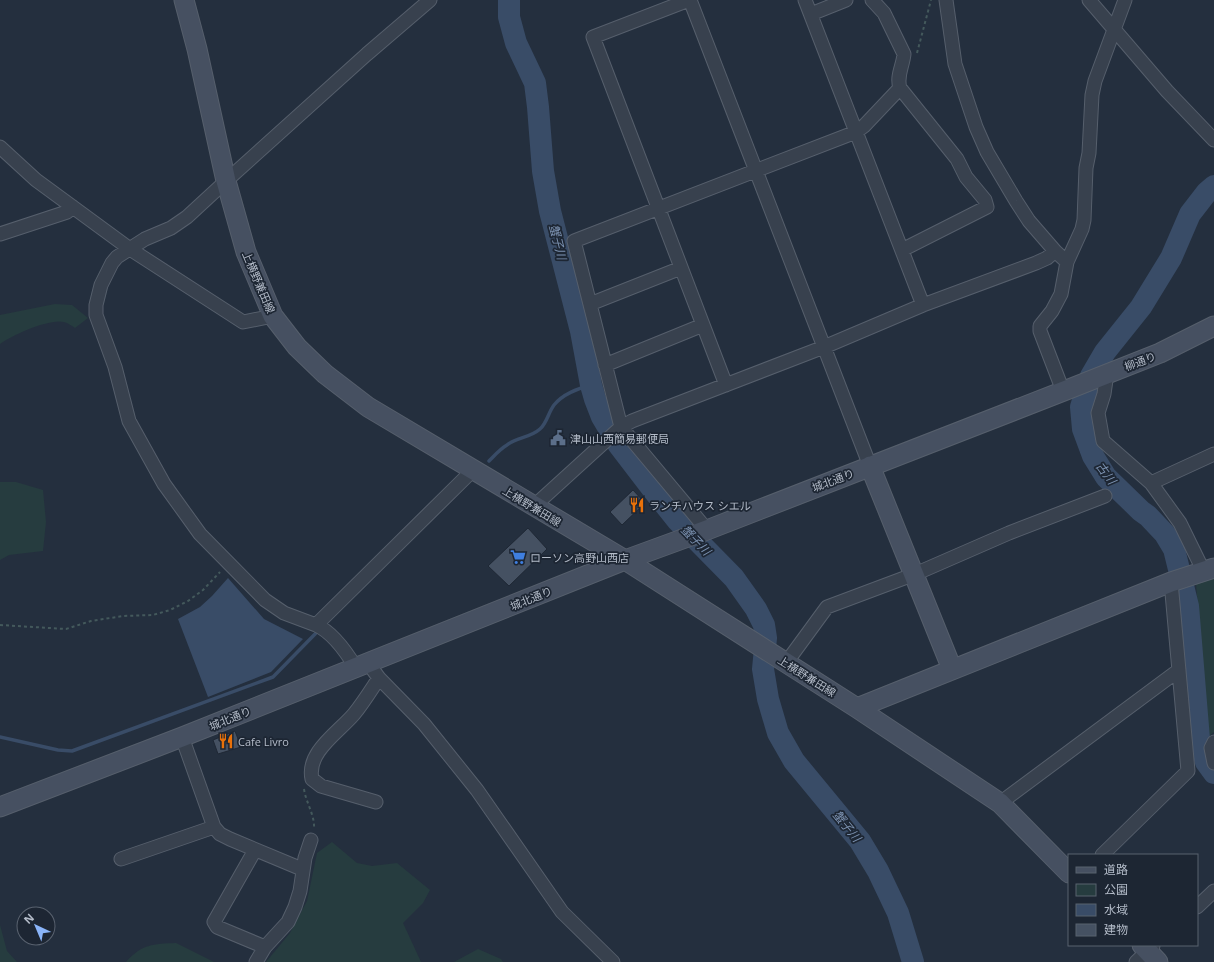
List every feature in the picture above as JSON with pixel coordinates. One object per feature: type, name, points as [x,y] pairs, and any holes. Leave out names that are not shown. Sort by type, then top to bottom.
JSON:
[{"type":"street","name":"上横野兼田線","points":[[184,0],[197,49],[226,181],[246,252],[273,316],[296,347],[325,374],[362,402],[533,507],[625,560],[858,708],[1000,803],[1068,872]]},
{"type":"street","points":[[430,0],[367,54],[187,218],[171,228],[145,239],[117,257],[112,263],[101,284],[96,305],[96,315],[115,367],[128,421],[160,477],[200,534],[265,600],[284,613],[316,625],[327,632],[350,658],[368,670],[424,724],[477,790],[562,912],[613,962]]},
{"type":"street","points":[[726,385],[593,38],[689,0],[870,466],[915,574],[952,669]]},
{"type":"street","points":[[805,0],[923,305]]},
{"type":"street","points":[[811,14],[846,0]]},
{"type":"street","points":[[872,0],[884,13],[904,54],[904,60],[898,77],[900,88],[957,159],[966,177],[986,200],[987,207],[902,250]]},
{"type":"street","points":[[946,0],[955,64],[976,127],[987,152],[1030,221],[1055,251],[1067,262]]},
{"type":"street","points":[[1089,0],[1167,91],[1214,140]]},
{"type":"street","points":[[1066,390],[1040,331],[1040,326],[1052,311],[1061,294],[1067,262],[1082,229],[1084,220],[1086,168],[1089,153],[1094,81],[1125,0]]},
{"type":"street","points":[[705,531],[621,427],[574,241],[856,132],[864,126],[900,88]]},
{"type":"street","points":[[0,147],[36,180],[73,207],[130,248],[243,322],[273,316]]},
{"type":"street","points":[[0,234],[67,212],[73,207]]},
{"type":"street","points":[[533,507],[621,427],[632,421],[824,347],[923,305],[1036,263],[1047,258],[1055,251]]},
{"type":"street","points":[[590,304],[681,268]]},
{"type":"street","points":[[605,365],[703,325]]},
{"type":"street","name":"柳通り","points":[[1066,390],[1160,353],[1214,326]]},
{"type":"street","points":[[858,708],[1171,582],[1209,570],[1180,523],[1151,483],[1103,441],[1098,413],[1104,394],[1106,374]]},
{"type":"street","name":"城北通り","points":[[0,807],[182,737],[368,670],[625,560],[705,531],[1066,390]]},
{"type":"street","points":[[1151,483],[1214,454]]},
{"type":"street","points":[[316,625],[468,476],[472,470]]},
{"type":"street","points":[[780,659],[827,608],[915,574],[1009,533],[1105,496]]},
{"type":"street","points":[[1103,854],[1188,771],[1171,582]]},
{"type":"street","points":[[368,670],[364,701],[353,715],[322,746],[310,771],[312,779],[321,786],[376,802]]},
{"type":"street","points":[[1000,803],[1179,670]]},
{"type":"street","points":[[182,737],[214,827],[220,834],[297,867],[303,867]]},
{"type":"street","points":[[1214,742],[1211,748],[1214,762]]},
{"type":"street","points":[[121,859],[214,827]]},
{"type":"street","points":[[256,962],[266,947],[288,922],[295,907],[300,891],[303,867],[310,840]]},
{"type":"street","points":[[255,850],[214,922],[217,926],[266,947]]},
{"type":"street","points":[[1198,906],[1214,891]]},
{"type":"path","points":[[915,57],[931,0]]},
{"type":"path","points":[[0,625],[66,629],[91,621],[123,616],[153,615],[170,610],[198,594],[228,562]]},
{"type":"path","points":[[310,840],[314,828],[314,821],[304,789],[306,783],[312,779]]},
{"type":"green space","points":[[55,304],[72,305],[88,318],[75,328],[64,322],[50,322],[31,328],[0,344],[0,315]]},
{"type":"green space","points":[[0,482],[16,482],[43,490],[46,522],[43,551],[9,555],[0,560]]},
{"type":"green space","points":[[1214,577],[1214,732],[1208,737],[1196,583]]},
{"type":"green space","points":[[332,842],[357,863],[372,866],[397,863],[430,890],[423,903],[403,923],[421,962],[266,962],[290,933],[307,901],[317,853]]},
{"type":"green space","points":[[0,925],[7,951],[17,962],[0,962]]},
{"type":"green space","points":[[176,943],[214,962],[126,962],[137,952],[148,946]]},
{"type":"green space","points":[[478,949],[501,959],[503,962],[454,962]]},
{"type":"water","points":[[228,578],[264,619],[303,639],[271,672],[208,697],[178,619],[200,607]]},
{"type":"building","points":[[633,490],[645,503],[622,525],[610,512]]},
{"type":"building","name":"ローソン高野山西店","points":[[528,528],[547,549],[509,586],[488,566]]},
{"type":"building","points":[[235,731],[241,747],[218,754],[213,740]]},
{"type":"waterway","name":"蟹子川","points":[[509,0],[509,17],[516,43],[535,83],[543,171],[550,211],[581,331],[591,385],[602,417],[618,444],[677,520],[734,578],[756,609],[764,625],[766,638],[763,669],[768,699],[778,733],[794,761],[860,841],[878,871],[898,913],[913,962]]},
{"type":"waterway","name":"古川","points":[[1214,186],[1207,192],[1190,214],[1171,258],[1141,307],[1105,352],[1091,376],[1081,407],[1083,429],[1093,456],[1106,477],[1148,516],[1165,534],[1174,549],[1188,606],[1199,739],[1206,762],[1214,773]]},
{"type":"waterway","points":[[489,461],[511,442],[532,434],[540,429],[554,405],[566,395],[591,385]]},
{"type":"waterway","points":[[0,737],[58,750],[72,751],[273,677],[318,631]]},
{"type":"place","name":"津山山西簡易郵便局","points":[[558,438]]},
{"type":"place","name":"ランチハウス シエル","points":[[637,505]]},
{"type":"place","name":"ローソン高野山西店","points":[[518,557]]},
{"type":"place","name":"Cafe Livro","points":[[226,741]]}]
